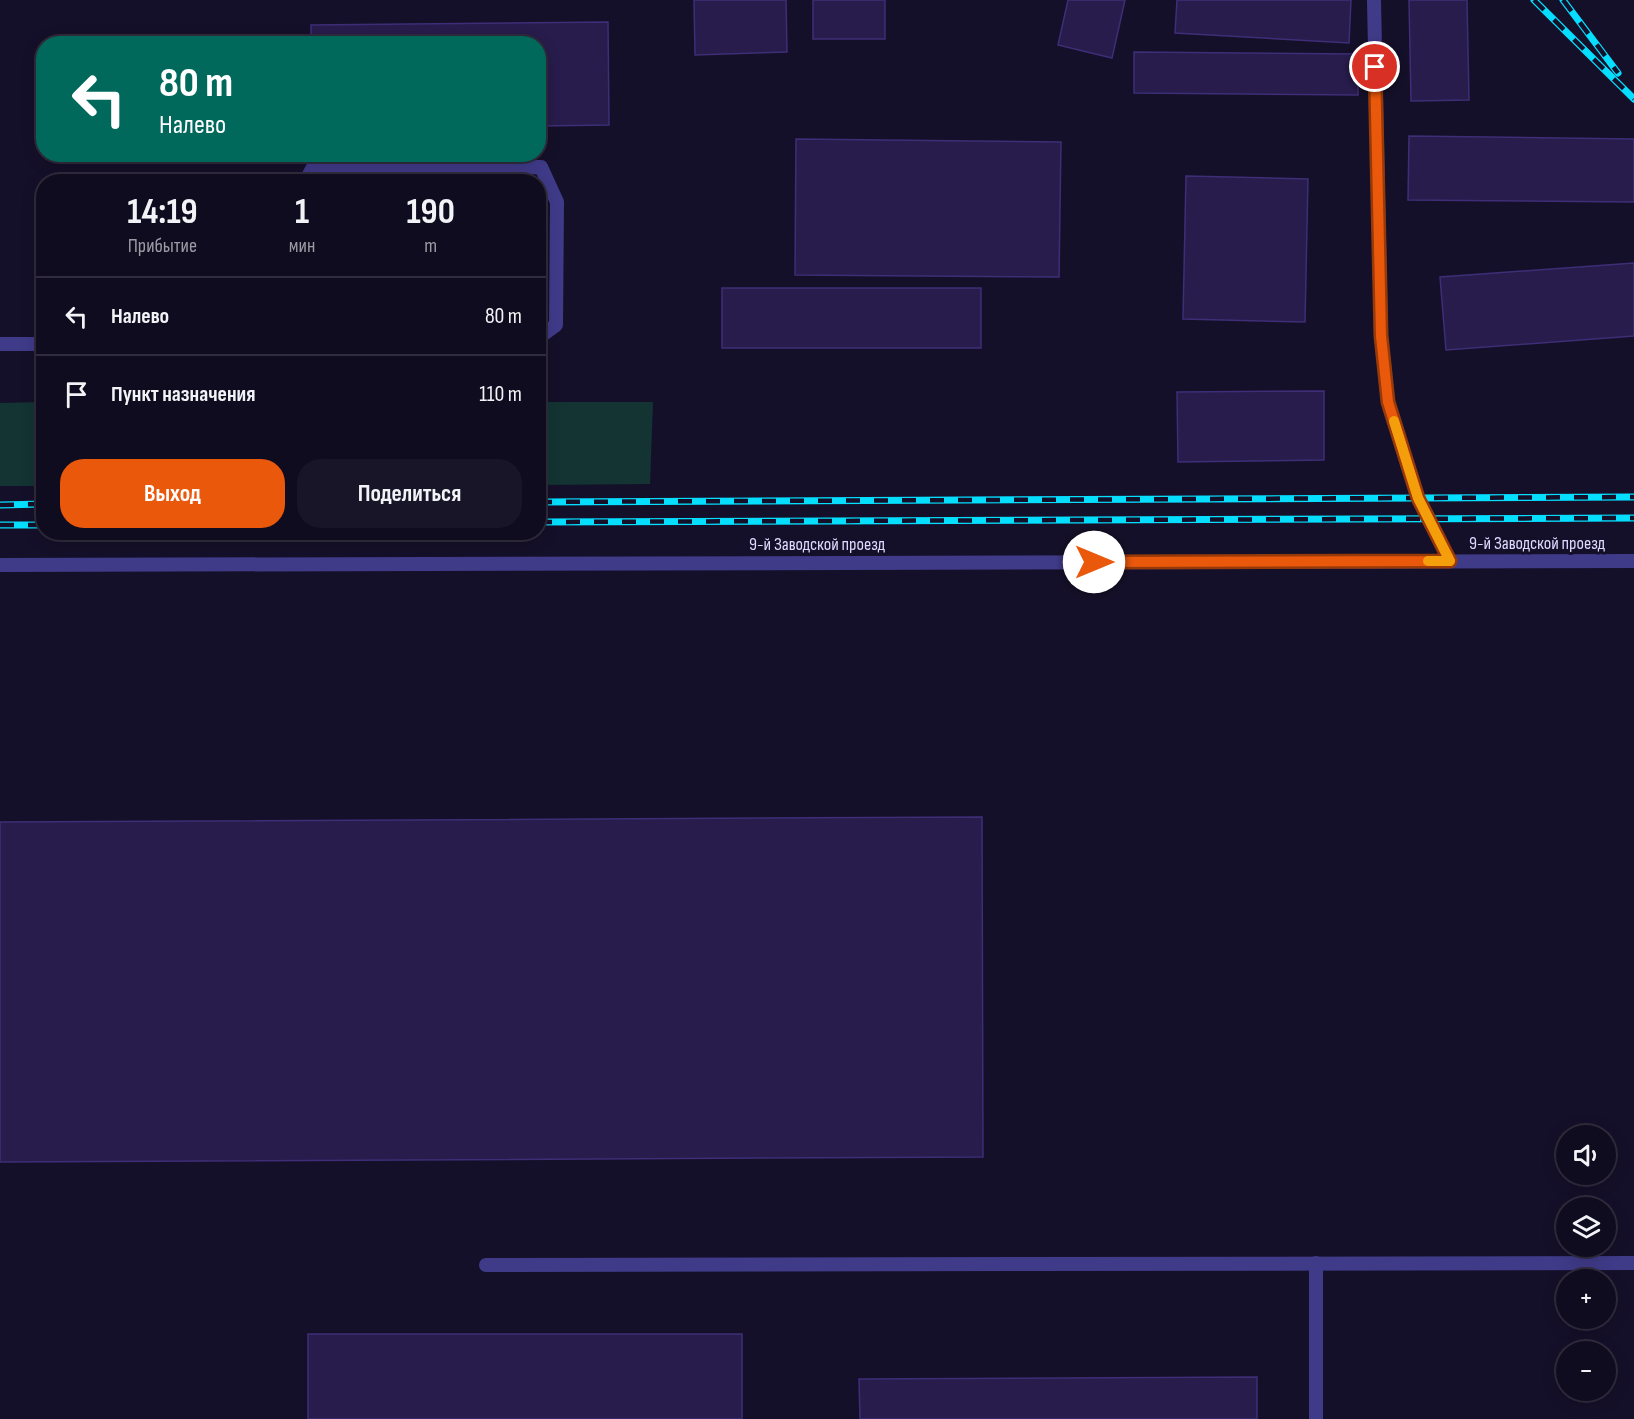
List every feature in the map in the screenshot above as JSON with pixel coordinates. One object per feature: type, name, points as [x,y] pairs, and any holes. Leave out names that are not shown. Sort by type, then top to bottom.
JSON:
[{"type":"lane","points":[[1374,0],[1381,336],[1388,402],[1418,498],[1450,561]]},
{"type":"lane","points":[[309,174],[312,169],[541,167],[544,174]]},
{"type":"lane","points":[[546,178],[557,202],[556,325],[546,332]]},
{"type":"lane","points":[[0,344],[36,344]]},
{"type":"lane","name":"9-й Заводской проезд","points":[[0,565],[1634,561]]},
{"type":"lane","points":[[1316,1263],[1316,1419]]},
{"type":"lane","points":[[486,1265],[1634,1263]]},
{"type":"green space","points":[[36,402],[36,486],[0,486],[0,403]]},
{"type":"green space","points":[[546,402],[653,402],[650,484],[546,485]]},
{"type":"building","points":[[694,0],[786,0],[787,52],[695,55]]},
{"type":"building","points":[[813,0],[885,0],[885,39],[813,39]]},
{"type":"building","points":[[1068,0],[1125,0],[1112,58],[1058,45]]},
{"type":"building","points":[[1177,0],[1351,0],[1349,43],[1175,33]]},
{"type":"building","points":[[1409,0],[1467,0],[1469,100],[1411,101]]},
{"type":"building","points":[[608,22],[609,125],[546,126],[546,36],[311,36],[311,25]]},
{"type":"building","points":[[1134,52],[1358,54],[1358,95],[1134,93]]},
{"type":"building","points":[[1409,136],[1634,139],[1634,202],[1408,200]]},
{"type":"building","points":[[796,139],[1061,142],[1059,277],[795,275]]},
{"type":"building","points":[[1186,176],[1308,179],[1305,322],[1183,319]]},
{"type":"building","points":[[1634,263],[1634,336],[1446,350],[1440,277]]},
{"type":"building","points":[[722,288],[981,288],[981,348],[722,348]]},
{"type":"building","points":[[1324,391],[1324,460],[1178,462],[1177,392]]},
{"type":"building","points":[[982,817],[983,1157],[0,1162],[0,822]]},
{"type":"building","points":[[308,1334],[742,1334],[742,1419],[308,1419]]},
{"type":"building","points":[[1257,1377],[1257,1419],[860,1419],[859,1379]]},
{"type":"railway","points":[[1534,0],[1634,99]]},
{"type":"railway","points":[[1563,0],[1618,73]]},
{"type":"railway","points":[[546,502],[1634,497]]},
{"type":"railway","points":[[0,505],[36,504]]},
{"type":"railway","points":[[546,522],[1634,518]]},
{"type":"railway","points":[[0,525],[36,525]]},
{"type":"slow traffic","points":[[1394,421],[1418,498],[1450,561],[1428,561]]},
{"type":"route","points":[[1094,562],[1450,561],[1418,498],[1388,402],[1381,336],[1375,67]]}]
